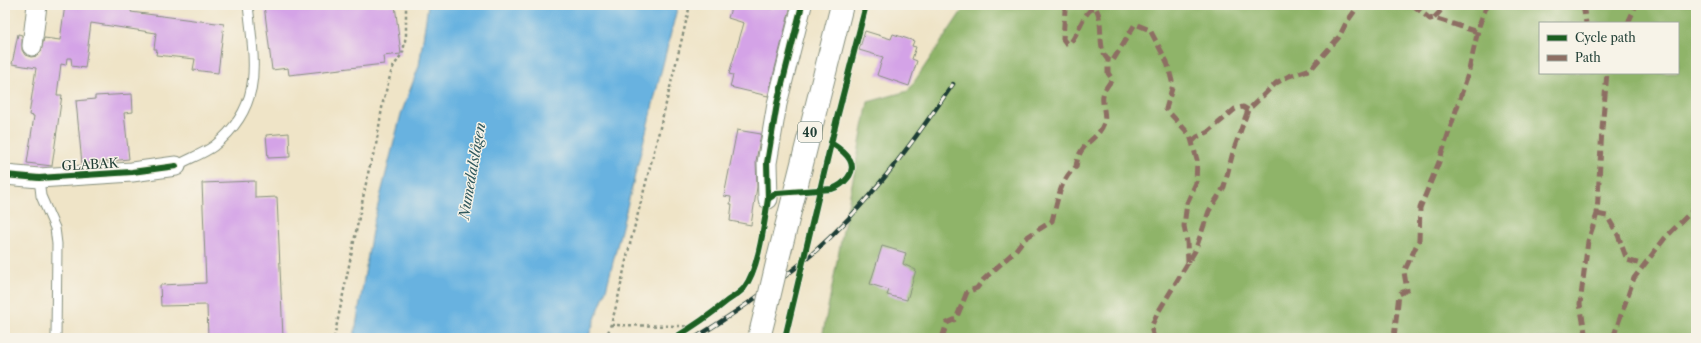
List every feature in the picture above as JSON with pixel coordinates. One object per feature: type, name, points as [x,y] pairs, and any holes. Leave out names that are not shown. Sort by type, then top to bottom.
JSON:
[{"type":"main road","name":"40","points":[[759,338],[842,5]]},
{"type":"street","points":[[32,46],[38,5]]},
{"type":"street","points":[[768,200],[767,164],[777,104],[802,5]]},
{"type":"street","name":"GLABAK","points":[[5,175],[39,178],[132,172],[176,166]]},
{"type":"lane","name":"GLABAK","points":[[176,166],[213,146],[238,122],[249,101],[254,78],[248,5]]},
{"type":"lane","points":[[39,178],[40,196],[55,228],[57,244],[56,338]]},
{"type":"path","points":[[334,338],[369,169],[376,145],[382,102],[392,69],[403,52],[406,35],[406,5]]},
{"type":"path","points":[[606,338],[611,325],[662,125],[690,5]]},
{"type":"path","points":[[680,334],[700,322]]},
{"type":"path","points":[[611,325],[693,327]]},
{"type":"green space","points":[[966,5],[1696,5],[1696,338],[822,338],[868,102],[908,91]]},
{"type":"water","name":"Numedalslågen","points":[[428,5],[678,5],[606,290],[588,338],[354,338],[373,225],[401,114],[419,66]]},
{"type":"building","points":[[65,5],[132,5],[131,12],[224,24],[218,73],[193,70],[195,59],[156,55],[157,49],[154,49],[156,33],[91,23],[85,68],[72,66],[71,58],[67,58],[66,65],[61,64],[57,95],[62,95],[52,166],[27,163],[34,116],[29,115],[36,68],[12,64],[18,34],[22,35],[22,50],[25,55],[31,57],[37,56],[41,52],[44,38],[60,40]]},
{"type":"building","points":[[264,5],[395,5],[401,54],[383,56],[384,64],[289,75],[288,68],[272,70]]},
{"type":"building","points":[[732,5],[760,5],[772,9],[773,5],[791,5],[768,96],[730,87],[733,75],[729,74],[744,23],[728,18]]},
{"type":"building","points":[[865,31],[891,39],[893,34],[914,41],[912,46],[916,47],[912,59],[917,61],[909,86],[877,75],[883,57],[859,50]]},
{"type":"building","points":[[132,94],[133,112],[124,113],[129,159],[82,164],[76,101],[95,99],[95,96]]},
{"type":"building","points":[[737,130],[761,134],[756,161],[757,187],[751,225],[730,221],[732,204],[730,204],[731,197],[724,196]]},
{"type":"building","points":[[289,133],[290,157],[268,158],[266,135]]},
{"type":"building","points":[[255,181],[255,198],[277,197],[283,338],[208,338],[207,305],[161,306],[160,285],[206,283],[202,183]]},
{"type":"building","points":[[882,246],[906,253],[903,264],[916,270],[907,300],[887,295],[889,290],[870,284]]},
{"type":"railway","points":[[695,338],[769,288],[811,255],[831,236],[851,216],[887,174],[921,130],[953,84]]},
{"type":"marked path","points":[[1064,5],[1063,39],[1066,43],[1071,42],[1087,13],[1095,7],[1100,21],[1103,52],[1112,62],[1135,24],[1150,30],[1167,62],[1173,85],[1166,109],[1190,135],[1197,160],[1196,183],[1187,203],[1184,226],[1187,242],[1188,262]]},
{"type":"marked path","points":[[1154,338],[1151,327],[1157,314],[1195,251],[1209,211],[1224,187],[1233,152],[1248,110],[1276,83],[1289,76],[1311,69],[1339,37],[1346,23],[1359,5]]},
{"type":"marked path","points":[[1413,5],[1430,19],[1434,18],[1478,32]]},
{"type":"marked path","points":[[1434,18],[1446,5]]},
{"type":"marked path","points":[[1394,338],[1399,294],[1407,290],[1404,272],[1419,240],[1420,208],[1439,162],[1468,74],[1479,26],[1487,5]]},
{"type":"marked path","points":[[1583,5],[1586,22]]},
{"type":"marked path","points":[[1628,22],[1636,5]]},
{"type":"marked path","points":[[942,338],[947,323],[956,319],[967,292],[977,288],[983,280],[1015,251],[1024,239],[1052,221],[1060,192],[1066,178],[1076,167],[1078,158],[1085,146],[1098,134],[1104,123],[1105,115],[1103,96],[1112,79],[1108,73],[1108,60]]},
{"type":"marked path","points":[[1586,338],[1580,304],[1588,241],[1597,214],[1607,74]]},
{"type":"marked path","points":[[1192,142],[1197,137],[1208,132],[1235,109],[1243,107],[1248,110]]},
{"type":"marked path","points":[[1613,338],[1634,278],[1665,238],[1696,207]]},
{"type":"marked path","points":[[1597,214],[1607,216],[1618,235],[1627,260],[1644,265]]},
{"type":"cycle path","points":[[768,199],[767,163],[777,104],[802,5]]},
{"type":"cycle path","points":[[785,338],[837,118],[866,5]]},
{"type":"cycle path","points":[[674,338],[701,321],[744,288],[754,270],[763,233],[768,199],[777,193],[832,189],[840,185],[848,178],[852,169],[850,160],[842,151],[831,143]]},
{"type":"cycle path","points":[[5,175],[39,178],[132,172],[176,166]]}]
